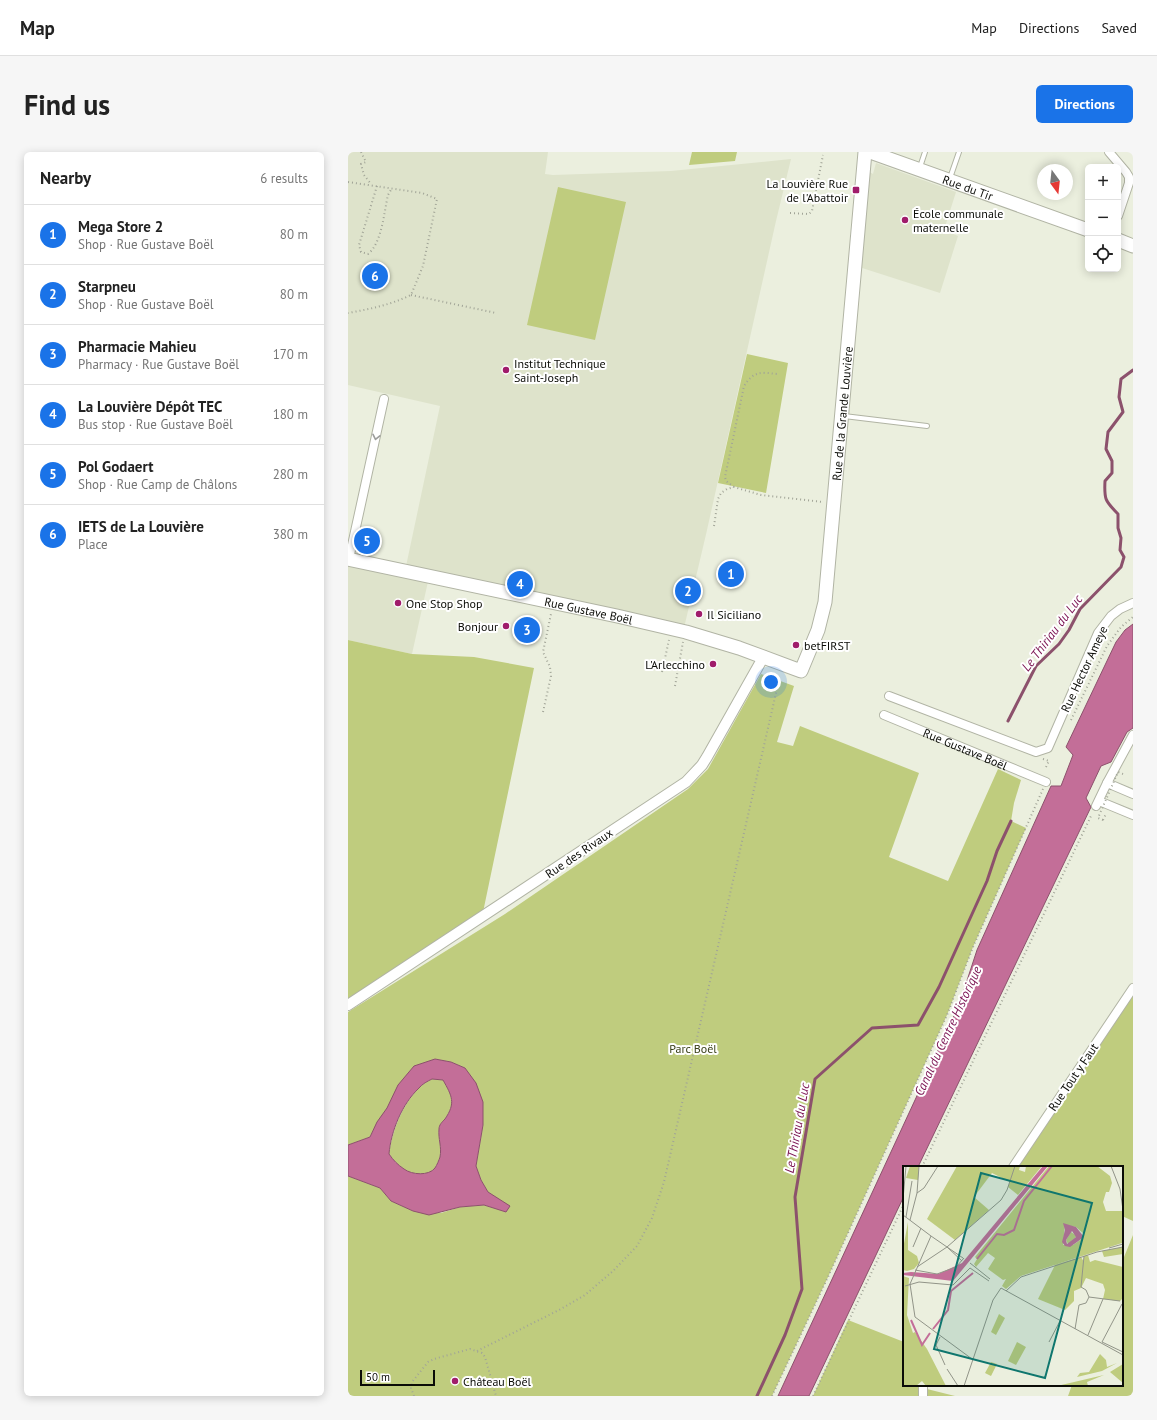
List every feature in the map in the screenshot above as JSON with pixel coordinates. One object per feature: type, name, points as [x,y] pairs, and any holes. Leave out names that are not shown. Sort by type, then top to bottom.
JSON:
[{"type":"main road","name":"Rue de la Grande Louvière","points":[[801,671],[818,630],[825,602],[865,152]]},
{"type":"main road","name":"Rue du Tir","points":[[870,152],[1085,229]]},
{"type":"main road","points":[[1121,241],[1133,246]]},
{"type":"main road","name":"Rue Gustave Boël","points":[[349,559],[686,632],[764,656],[801,671]]},
{"type":"street","points":[[1109,152],[1129,177],[1129,182],[1121,207]]},
{"type":"street","points":[[349,559],[384,399]]},
{"type":"street","name":"Rue Hector Ameye","points":[[1048,748],[1098,633],[1120,609],[1133,603]]},
{"type":"street","name":"Rue des Rivaux","points":[[348,1005],[686,782],[702,765],[707,757],[764,656]]},
{"type":"street","name":"Rue Gustave Boël","points":[[889,696],[1036,752],[1048,748]]},
{"type":"street","name":"Rue Gustave Boël","points":[[884,716],[1046,782]]},
{"type":"street","points":[[1133,735],[1097,803],[1133,815]]},
{"type":"street","points":[[1107,783],[1133,794]]},
{"type":"street","name":"Rue Tout y Faut","points":[[1014,1166],[1133,988]]},
{"type":"lane","points":[[919,170],[925,152]]},
{"type":"lane","points":[[949,180],[959,152]]},
{"type":"lane","points":[[842,416],[927,426]]},
{"type":"path","points":[[361,152],[366,162],[361,164],[364,175],[371,184]]},
{"type":"path","points":[[790,212],[809,214],[812,211],[823,155]]},
{"type":"path","points":[[348,182],[371,184],[422,193],[437,199],[423,266],[411,296]]},
{"type":"path","points":[[377,186],[358,245],[361,252],[368,254],[378,243],[388,195],[392,188]]},
{"type":"path","points":[[348,313],[379,308],[411,296],[496,313]]},
{"type":"path","points":[[734,488],[726,481],[725,477],[744,386],[755,374],[763,372],[777,374]]},
{"type":"path","points":[[714,526],[718,499],[721,493],[727,489],[734,488],[761,495],[834,503]]},
{"type":"path","points":[[543,712],[551,676],[550,667],[543,652],[554,603]]},
{"type":"path","points":[[1068,725],[1107,646],[1121,627],[1133,618]]},
{"type":"path","points":[[662,672],[672,629]]},
{"type":"path","points":[[675,686],[686,632]]},
{"type":"path","points":[[477,1350],[559,1310],[585,1295],[613,1271],[637,1246],[652,1218],[664,1182],[779,680]]},
{"type":"path","points":[[1046,769],[1049,761]]},
{"type":"path","points":[[1103,820],[1098,818],[1118,772],[1123,774]]},
{"type":"path","points":[[772,1396],[828,1277],[947,1015],[973,947],[1046,782]]},
{"type":"path","points":[[922,1166],[1097,803]]},
{"type":"path","points":[[813,1396],[903,1206]]},
{"type":"path","points":[[414,1396],[412,1382],[428,1362],[470,1349],[477,1350],[485,1357],[496,1396]]},
{"type":"shaded area","name":"Institut Technique Saint-Joseph","points":[[348,152],[548,152],[545,174],[553,175],[671,171],[791,159],[683,632],[429,577],[412,654],[348,640],[348,559],[405,571],[440,406],[348,385]]},
{"type":"shaded area","name":"École communale maternelle","points":[[876,163],[956,192],[944,230],[958,236],[940,293],[859,267],[868,171],[873,174]]},
{"type":"green space","points":[[692,152],[737,152],[735,161],[689,165]]},
{"type":"green space","points":[[558,187],[626,202],[595,340],[527,325]]},
{"type":"green space","points":[[747,354],[788,363],[766,493],[718,483]]},
{"type":"green space","points":[[348,640],[412,654],[474,657],[534,668],[482,917],[348,1001]]},
{"type":"green space","name":"Parc Boël","points":[[761,674],[794,686],[777,742],[793,746],[800,726],[919,773],[889,857],[948,881],[998,769],[1021,780],[1014,803],[1011,821],[1026,828],[973,947],[947,1015],[828,1277],[772,1396],[348,1396],[348,1176],[380,1188],[391,1201],[413,1211],[441,1213],[460,1207],[484,1205],[506,1212],[488,1192],[481,1180],[476,1166],[483,1125],[465,1068],[451,1062],[435,1059],[391,1105],[376,1125],[370,1137],[348,1145],[348,1012],[505,914],[688,789],[708,769]]},
{"type":"green space","points":[[1133,988],[1133,1221],[1123,1216],[1123,1166],[1014,1166]]},
{"type":"green space","points":[[432,1079],[443,1080],[449,1090],[452,1104],[439,1128],[440,1157],[435,1168],[432,1171],[420,1174],[407,1171],[398,1164],[389,1154],[390,1145],[395,1127],[408,1102],[420,1087]]},
{"type":"green space","points":[[1133,1235],[1133,1396],[1068,1396],[1072,1386],[1123,1386],[1123,1260]]},
{"type":"green space","points":[[848,1320],[903,1342],[903,1386],[923,1386],[923,1388],[955,1396],[813,1396]]},
{"type":"water","name":"Canal du Centre Historique","points":[[1133,624],[1133,728],[1127,732],[1111,762],[1101,766],[1086,798],[1091,807],[918,1166],[903,1166],[903,1198],[809,1396],[778,1396],[959,1005],[977,950],[1051,786],[1061,786],[1073,755],[1066,747],[1116,642],[1125,630]]},
{"type":"water","points":[[435,1059],[451,1062],[465,1068],[476,1083],[483,1102],[483,1125],[476,1166],[481,1180],[488,1192],[510,1206],[506,1212],[484,1205],[460,1207],[429,1215],[413,1211],[391,1201],[380,1188],[348,1176],[348,1145],[370,1137],[377,1122],[387,1108],[398,1085],[414,1066]],"holes":[[[432,1079],[443,1080],[449,1091],[452,1104],[439,1128],[441,1150],[440,1157],[436,1167],[432,1171],[420,1174],[407,1171],[389,1154],[392,1136],[398,1118],[407,1102],[420,1087]]]},
{"type":"waterway","name":"Le Thiriau du Luc","points":[[1008,721],[1036,666],[1059,644],[1069,630],[1080,609],[1121,567],[1124,557],[1120,550],[1121,538],[1118,528],[1118,514],[1110,506],[1105,496],[1105,481],[1112,473],[1112,461],[1106,449],[1108,432],[1123,412],[1119,397],[1121,379],[1133,370]]},
{"type":"waterway","name":"Le Thiriau du Luc","points":[[757,1396],[785,1335],[802,1289],[795,1197],[815,1079],[872,1028],[918,1025],[939,987],[987,881],[997,851],[1011,821]]},
{"type":"place","name":"La Louvière Rue de l'Abattoir","points":[[856,190]]},
{"type":"place","name":"École communale maternelle","points":[[905,220]]},
{"type":"place","name":"IETS de La Louvière","points":[[375,276]]},
{"type":"place","name":"Institut Technique Saint-Joseph","points":[[506,370]]},
{"type":"place","name":"Pol Godaert","points":[[367,541]]},
{"type":"place","name":"Mega Store 2","points":[[731,574]]},
{"type":"place","name":"La Louvière Dépôt TEC","points":[[520,584]]},
{"type":"place","name":"Starpneu","points":[[688,591]]},
{"type":"place","name":"One Stop Shop","points":[[398,603]]},
{"type":"place","name":"Il Siciliano","points":[[699,614]]},
{"type":"place","name":"Bonjour","points":[[506,626]]},
{"type":"place","name":"Pharmacie Mahieu","points":[[527,630]]},
{"type":"place","name":"betFIRST","points":[[796,645]]},
{"type":"place","name":"L'Arlecchino","points":[[713,664]]},
{"type":"place","name":"Château Boël","points":[[455,1381]]}]
